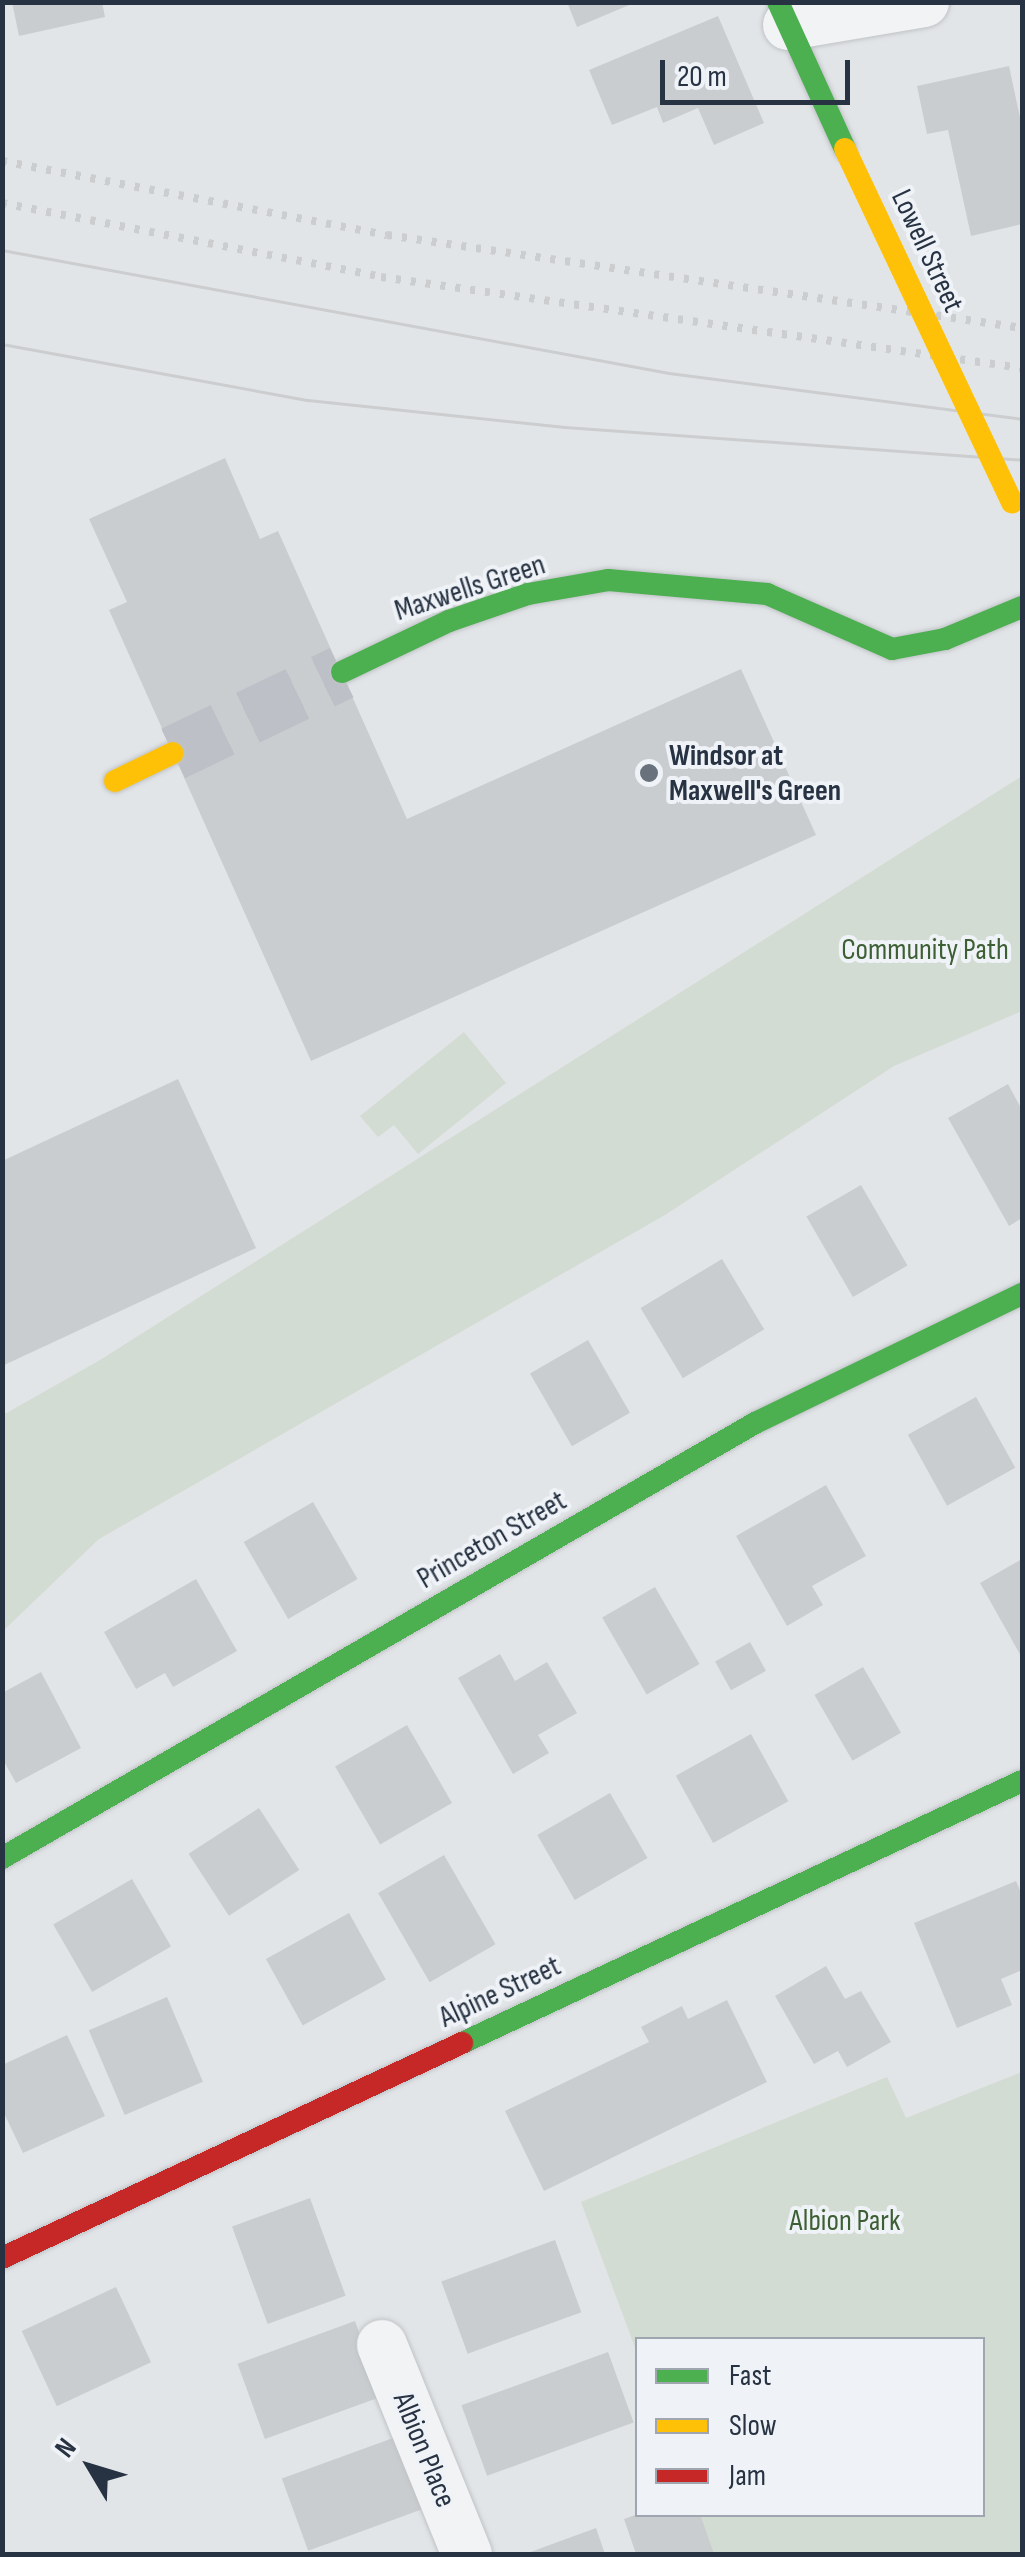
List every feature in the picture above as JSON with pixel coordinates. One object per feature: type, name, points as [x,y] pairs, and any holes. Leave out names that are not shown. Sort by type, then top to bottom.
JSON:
[{"type":"street","points":[[783,14],[924,2]]},
{"type":"street","name":"Lowell Street","points":[[783,14],[1022,526]]},
{"type":"street","name":"Maxwells Green","points":[[342,672],[448,620],[528,594],[608,580],[698,583],[766,594],[892,649],[945,639],[1022,607]]},
{"type":"street","points":[[115,781],[173,753]]},
{"type":"street","name":"Princeton Street","points":[[2,1858],[755,1424],[1022,1294]]},
{"type":"street","name":"Alpine Street","points":[[2,2258],[1022,1781]]},
{"type":"street","name":"Albion Place","points":[[382,2345],[467,2554]]},
{"type":"green space","name":"Community Path","points":[[1022,776],[1022,1011],[894,1066],[665,1215],[99,1539],[3,1631],[3,1415],[100,1360]]},
{"type":"green space","points":[[464,1032],[506,1083],[418,1154],[394,1125],[378,1137],[360,1116]]},
{"type":"green space","name":"Albion Park","points":[[1022,2072],[1022,2553],[712,2554],[698,2517],[985,2517],[985,2337],[635,2337],[635,2348],[581,2202],[887,2077],[906,2118]]},
{"type":"building","points":[[12,2],[102,2],[105,17],[19,36]]},
{"type":"building","points":[[567,2],[634,2],[634,3],[577,27]]},
{"type":"building","points":[[718,16],[764,123],[714,145],[698,108],[663,123],[657,107],[612,125],[589,70]]},
{"type":"building","points":[[1009,66],[1022,127],[1022,224],[971,236],[948,130],[927,134],[917,86]]},
{"type":"building","name":"Windsor at Maxwell's Green","points":[[225,458],[260,539],[278,531],[407,819],[741,669],[816,835],[311,1061],[109,610],[127,602],[89,519]]},
{"type":"building","points":[[178,1079],[256,1248],[2,1366],[2,1161]]},
{"type":"building","points":[[1008,1084],[1022,1110],[1022,1218],[1009,1226],[948,1118]]},
{"type":"building","points":[[861,1185],[908,1266],[853,1297],[806,1216]]},
{"type":"building","points":[[722,1259],[764,1329],[683,1378],[641,1308]]},
{"type":"building","points":[[588,1340],[630,1413],[572,1446],[530,1374]]},
{"type":"building","points":[[976,1397],[1015,1468],[947,1506],[908,1435]]},
{"type":"building","points":[[826,1485],[866,1556],[812,1586],[823,1605],[787,1626],[736,1536]]},
{"type":"building","points":[[313,1502],[358,1579],[288,1619],[244,1542]]},
{"type":"building","points":[[1022,1559],[1022,1658],[980,1583]]},
{"type":"building","points":[[196,1579],[237,1651],[173,1687],[165,1673],[136,1689],[104,1632]]},
{"type":"building","points":[[655,1587],[700,1664],[647,1695],[602,1618]]},
{"type":"building","points":[[750,1642],[766,1671],[731,1690],[715,1661]]},
{"type":"building","points":[[500,1654],[515,1681],[547,1662],[577,1713],[538,1735],[549,1753],[513,1774],[458,1678]]},
{"type":"building","points":[[863,1667],[901,1733],[853,1761],[815,1695]]},
{"type":"building","points":[[41,1672],[81,1748],[16,1783],[2,1758],[2,1693]]},
{"type":"building","points":[[407,1725],[452,1803],[380,1844],[335,1766]]},
{"type":"building","points":[[751,1734],[788,1801],[713,1843],[676,1776]]},
{"type":"building","points":[[610,1793],[648,1858],[575,1900],[537,1835]]},
{"type":"building","points":[[259,1808],[299,1870],[229,1916],[189,1854]]},
{"type":"building","points":[[444,1855],[496,1944],[430,1982],[378,1893]]},
{"type":"building","points":[[132,1879],[171,1947],[92,1992],[53,1924]]},
{"type":"building","points":[[1016,1881],[1022,1895],[1022,1970],[1001,1979],[1012,2005],[957,2028],[914,1923]]},
{"type":"building","points":[[349,1913],[386,1979],[303,2026],[266,1959]]},
{"type":"building","points":[[826,1966],[845,1999],[861,1991],[891,2042],[847,2067],[838,2051],[814,2064],[775,1996]]},
{"type":"building","points":[[167,1997],[203,2082],[125,2115],[89,2030]]},
{"type":"building","points":[[727,2000],[767,2082],[544,2191],[505,2111],[649,2042],[641,2027],[682,2006],[688,2019]]},
{"type":"building","points":[[67,2035],[105,2116],[23,2153],[2,2109],[2,2065]]},
{"type":"building","points":[[310,2198],[346,2296],[268,2324],[232,2226]]},
{"type":"building","points":[[555,2240],[581,2312],[468,2354],[441,2281]]},
{"type":"building","points":[[116,2287],[151,2362],[57,2406],[22,2331]]},
{"type":"building","points":[[355,2321],[382,2396],[265,2439],[238,2364]]},
{"type":"building","points":[[608,2352],[634,2422],[487,2476],[461,2405]]},
{"type":"building","points":[[404,2434],[430,2506],[308,2551],[282,2478]]},
{"type":"building","points":[[635,2515],[701,2517],[714,2554],[636,2554],[624,2519]]},
{"type":"building","points":[[596,2528],[605,2554],[525,2554]]},
{"type":"tunnel","points":[[173,753],[342,672]]},
{"type":"tram line","points":[[2,250],[669,373],[1022,419]]},
{"type":"tram line","points":[[2,344],[308,400],[565,427],[1022,460]]},
{"type":"railway","points":[[2,161],[387,235],[1022,328]]},
{"type":"railway","points":[[2,203],[381,277],[1022,368]]},
{"type":"traffic: fast","points":[[778,2],[845,149]]},
{"type":"traffic: fast","points":[[342,672],[449,621],[528,594],[608,580],[767,594],[892,649],[945,639],[1022,607]]},
{"type":"traffic: fast","points":[[2,1858],[755,1423],[1022,1294]]},
{"type":"traffic: fast","points":[[462,2043],[1022,1781]]},
{"type":"traffic: slow","points":[[845,149],[1012,503]]},
{"type":"traffic: slow","points":[[115,781],[173,753]]},
{"type":"traffic: jam","points":[[2,2258],[462,2043]]},
{"type":"place","name":"Windsor at Maxwell's Green","points":[[649,773]]}]
